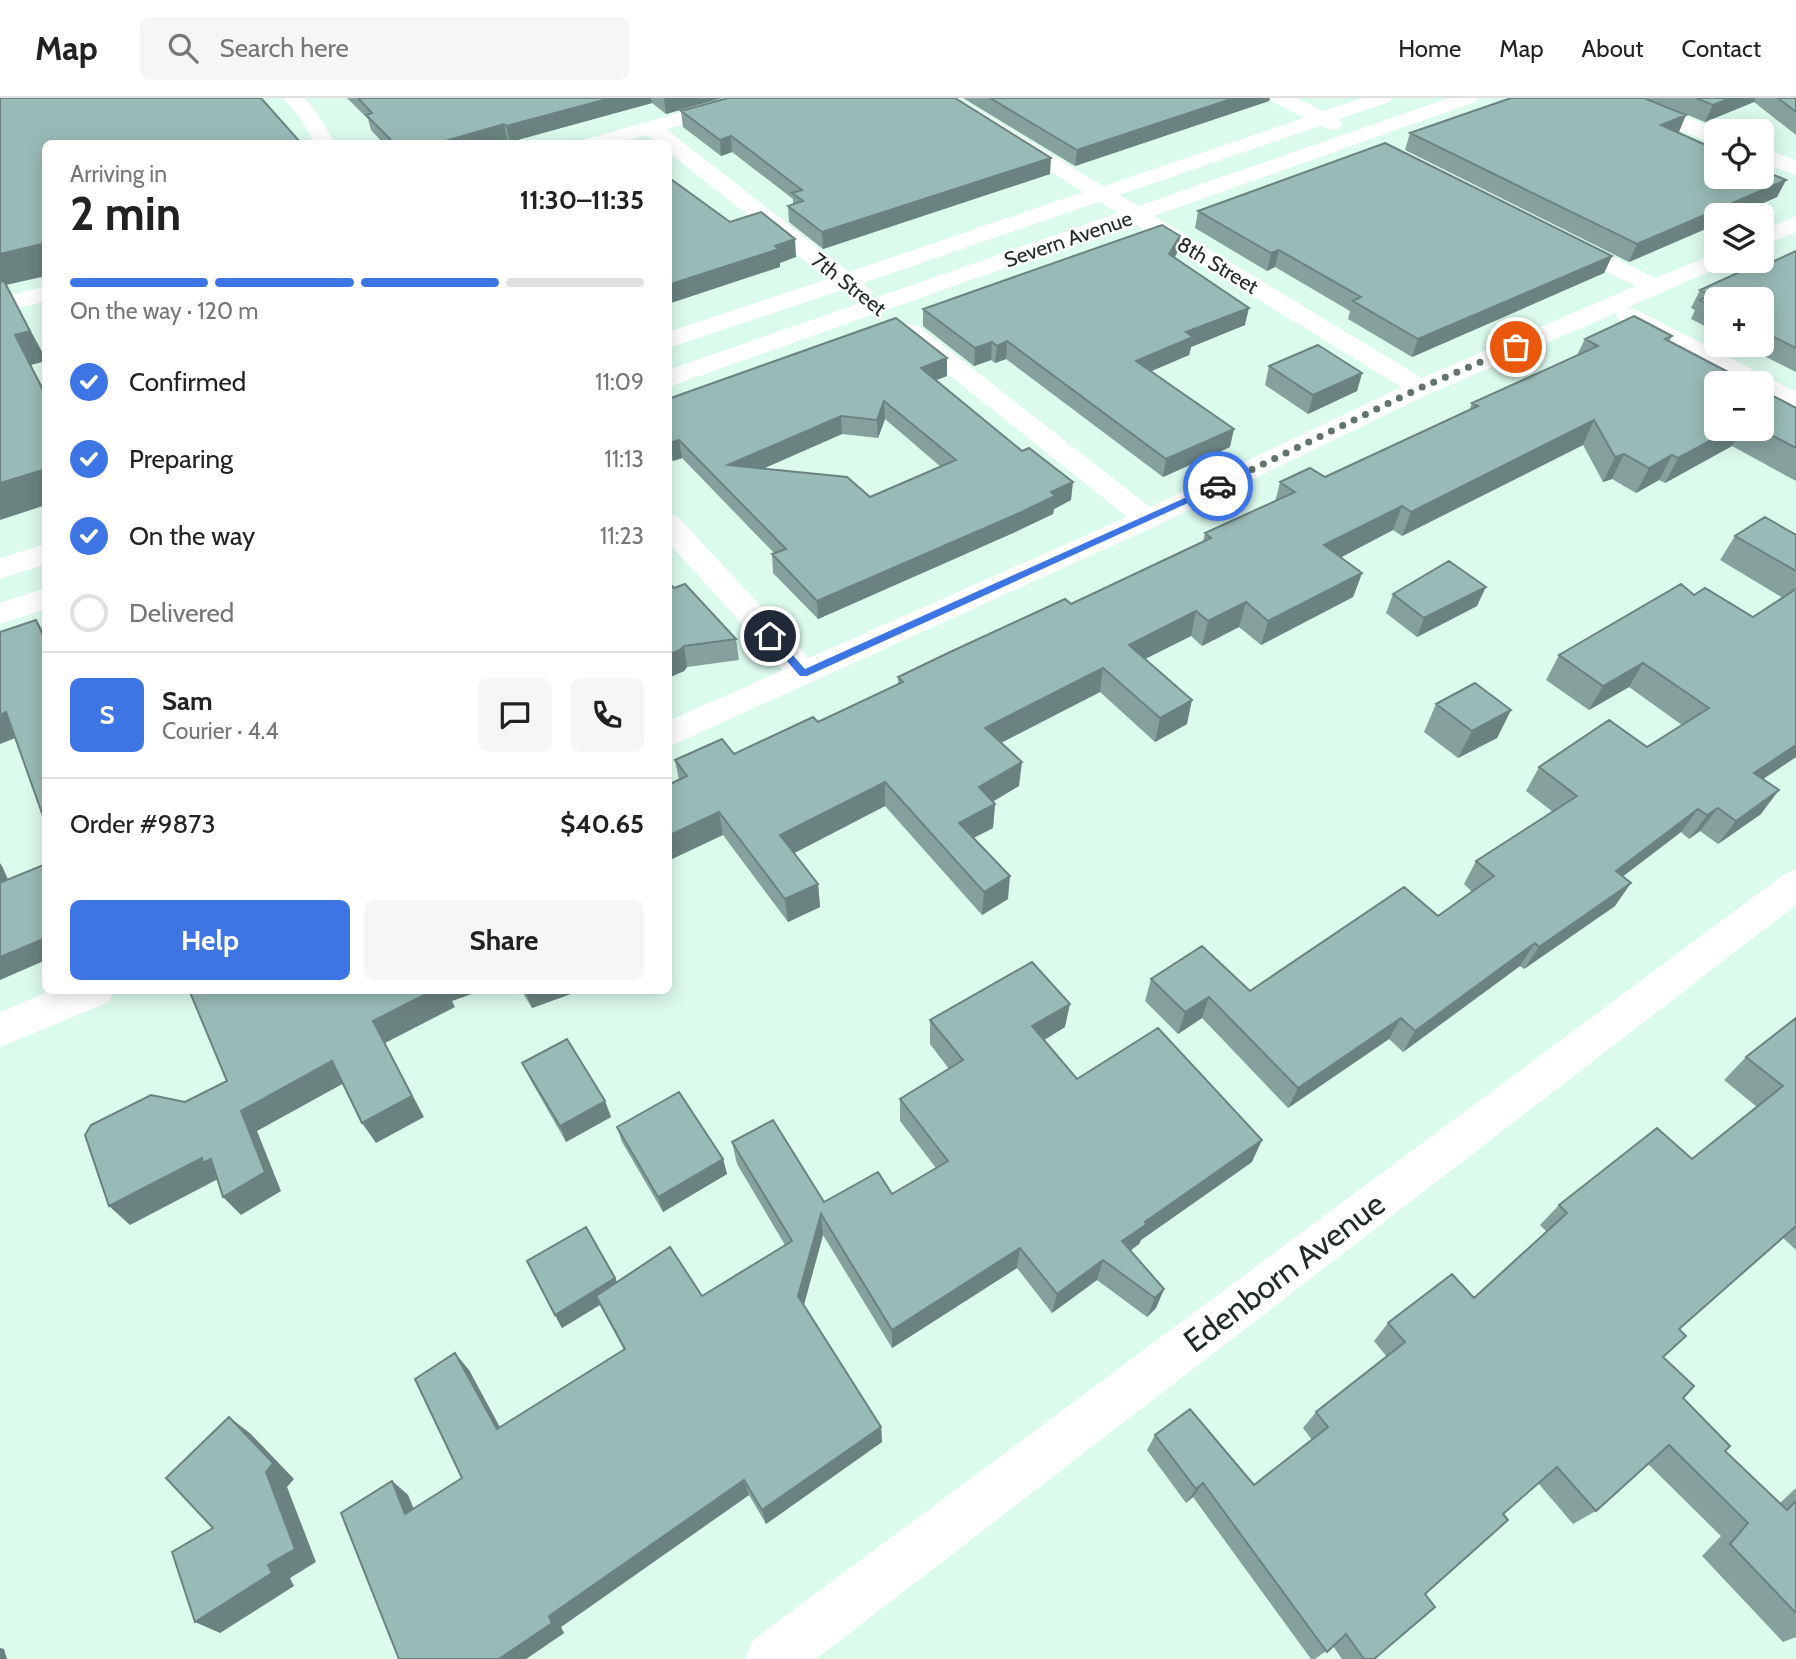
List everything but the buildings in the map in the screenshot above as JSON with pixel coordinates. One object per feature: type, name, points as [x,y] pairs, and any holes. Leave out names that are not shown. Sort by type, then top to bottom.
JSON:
[{"type":"main road","points":[[1620,98],[1704,132]]},
{"type":"main road","points":[[1774,160],[1796,168]]},
{"type":"street","points":[[293,98],[309,116],[324,140]]},
{"type":"street","points":[[604,140],[754,98]]},
{"type":"street","name":"8th Street","points":[[944,98],[1420,388]]},
{"type":"street","points":[[1280,98],[1382,149]]},
{"type":"street","name":"Severn Avenue","points":[[672,340],[1382,98]]},
{"type":"street","name":"Severn Avenue","points":[[672,378],[1468,98]]},
{"type":"street","name":"7th Street","points":[[650,127],[666,140]]},
{"type":"street","name":"7th Street","points":[[672,144],[1148,519]]},
{"type":"street","points":[[1774,234],[1796,223]]},
{"type":"street","points":[[1544,231],[1655,287]]},
{"type":"street","points":[[1774,246],[1785,251]]},
{"type":"street","points":[[672,733],[1148,519],[1420,388],[1704,266]]},
{"type":"street","points":[[0,306],[42,294]]},
{"type":"street","points":[[1611,306],[1736,371]]},
{"type":"street","points":[[1774,391],[1796,403]]},
{"type":"street","points":[[672,527],[804,673]]},
{"type":"street","points":[[0,569],[42,554]]},
{"type":"street","points":[[0,614],[42,599]]},
{"type":"street","name":"Edenborn Avenue","points":[[772,1659],[1796,885]]},
{"type":"street","points":[[0,1030],[86,994]]},
{"type":"way so far","points":[[1218,486],[1420,388],[1516,347]]},
{"type":"route","points":[[770,636],[804,673],[1218,486]]}]
